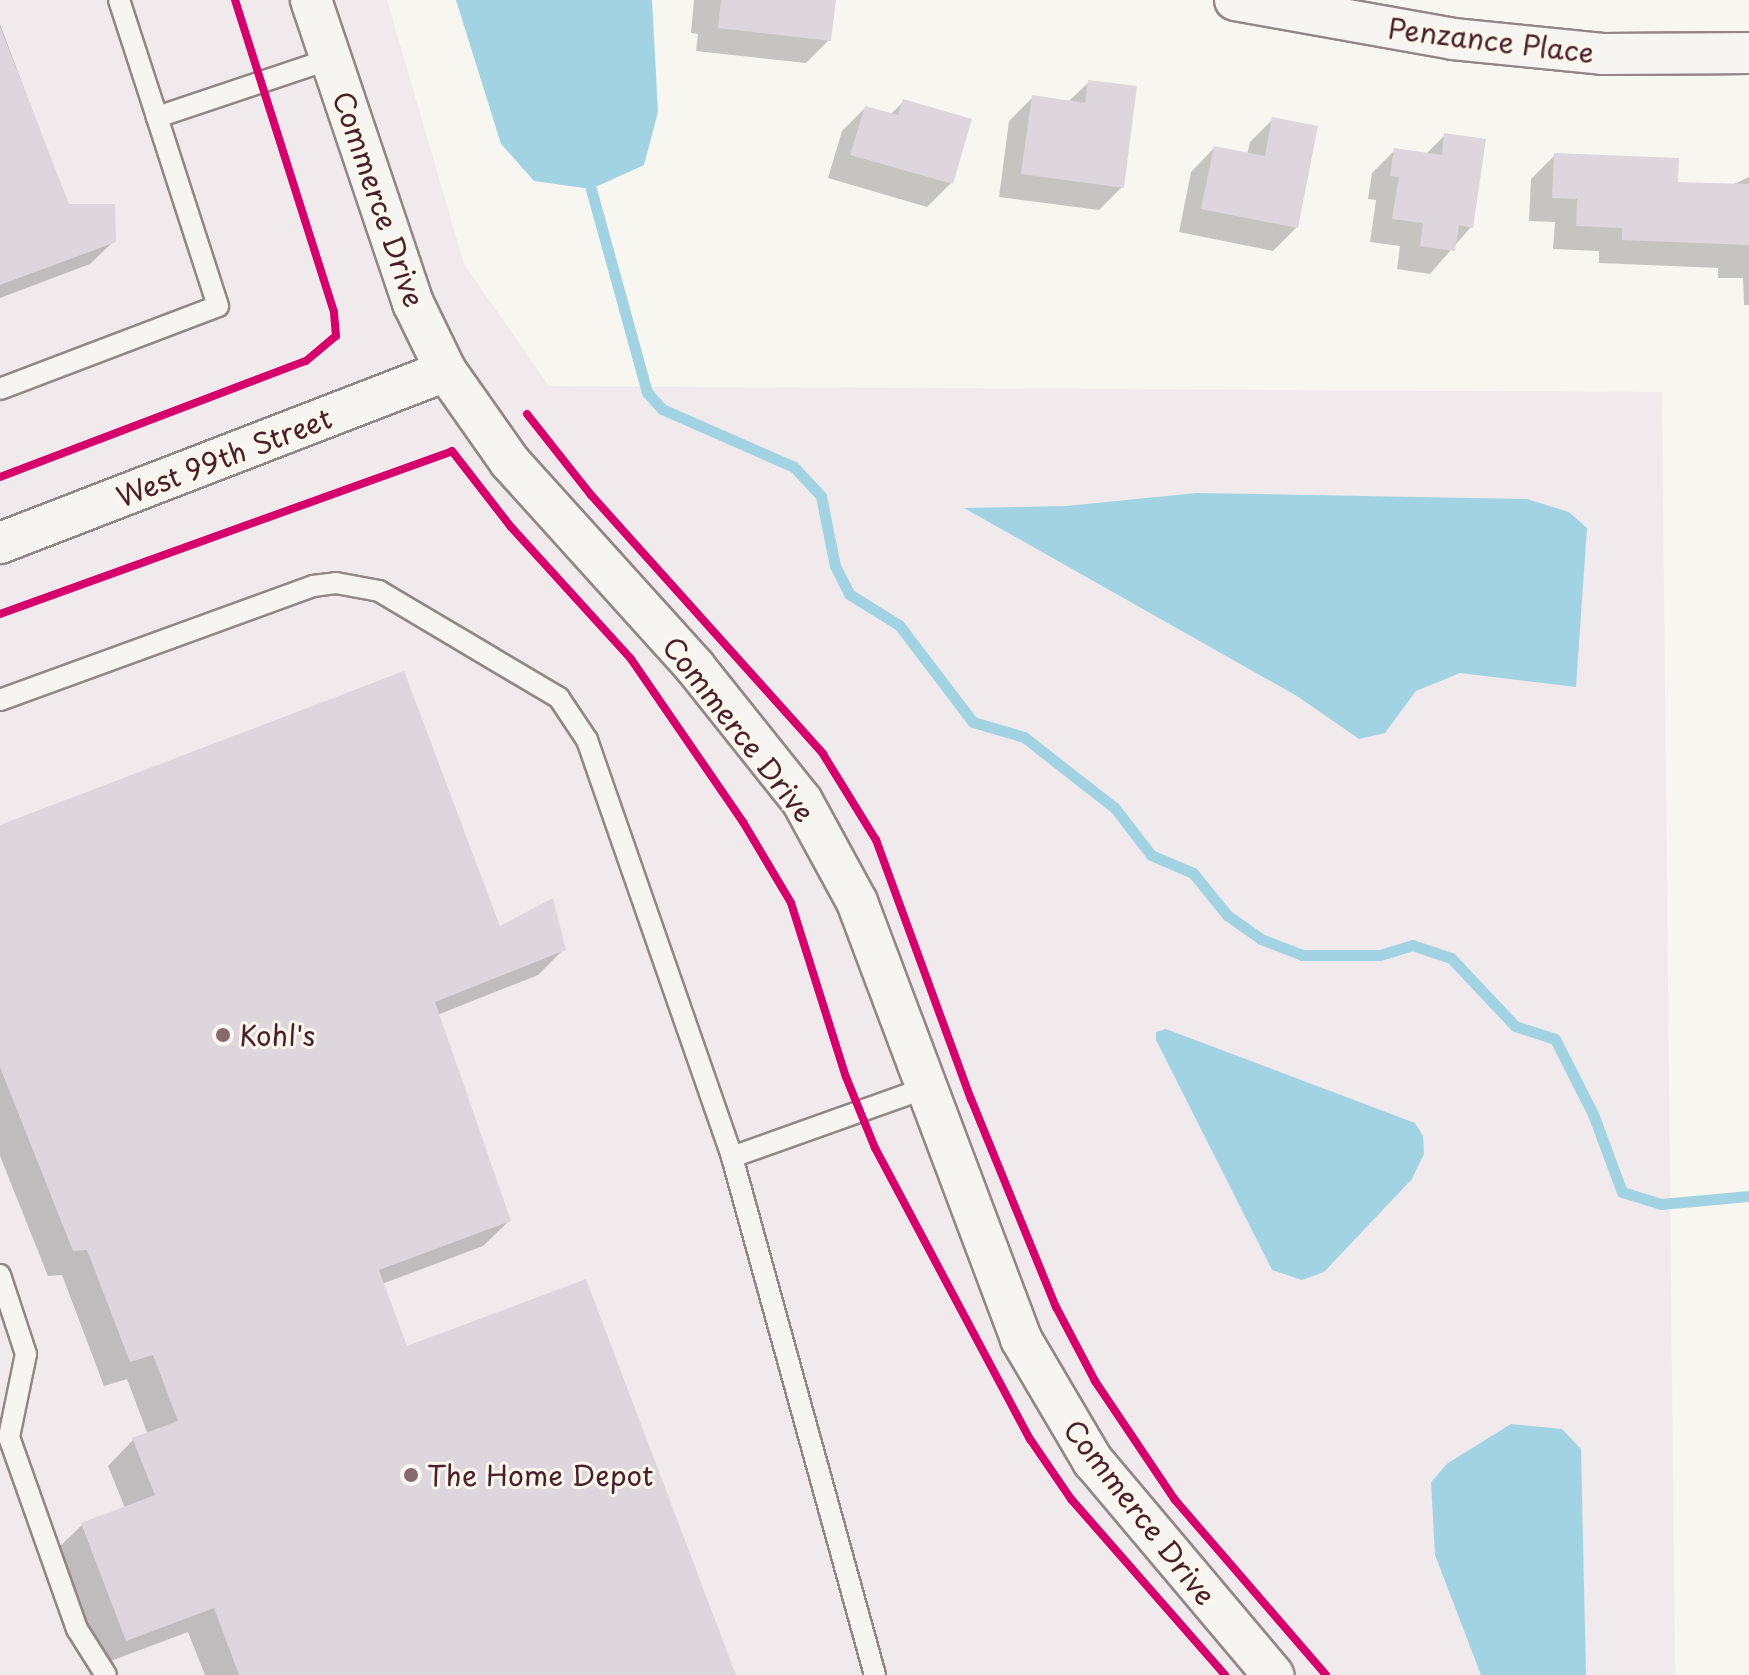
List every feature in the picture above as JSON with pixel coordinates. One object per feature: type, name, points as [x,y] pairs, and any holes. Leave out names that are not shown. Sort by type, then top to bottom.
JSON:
[{"type":"street","name":"Commerce Drive","points":[[311,0],[413,303],[446,371],[510,462],[695,667],[802,801],[857,902],[1004,1298],[1054,1401],[1133,1512],[1273,1675]]},
{"type":"street","name":"Penzance Place","points":[[1235,0],[1453,39],[1602,54],[1749,53]]},
{"type":"street","name":"West 99th Street","points":[[0,543],[446,371]]},
{"type":"lane","points":[[0,389],[218,306],[119,0]]},
{"type":"lane","points":[[157,117],[330,59]]},
{"type":"lane","points":[[0,700],[313,586],[336,583],[379,591],[536,681],[577,720],[587,740],[732,1157],[875,1675]]},
{"type":"lane","points":[[732,1157],[926,1088]]},
{"type":"lane","points":[[0,1275],[26,1354],[9,1437],[77,1629],[106,1675]]},
{"type":"shaded area","points":[[0,0],[387,0],[464,264],[549,386],[1662,392],[1675,1675],[0,1675]]},
{"type":"water","points":[[456,0],[652,0],[658,112],[644,165],[591,189],[534,181],[501,144]]},
{"type":"water","points":[[1197,493],[1527,499],[1569,512],[1587,528],[1576,687],[1460,673],[1416,691],[1385,733],[1359,739],[1297,696],[964,508],[1066,506]]},
{"type":"water","points":[[1166,1029],[1415,1123],[1423,1136],[1424,1154],[1412,1179],[1324,1272],[1302,1280],[1272,1270],[1156,1040],[1156,1032]]},
{"type":"water","points":[[1511,1424],[1562,1429],[1581,1449],[1586,1675],[1481,1675],[1435,1555],[1431,1482],[1448,1463]]},
{"type":"building","points":[[721,0],[836,0],[831,41],[718,28]]},
{"type":"building","points":[[0,27],[69,204],[115,204],[116,242],[0,285]]},
{"type":"building","points":[[1088,80],[1137,86],[1124,188],[1021,174],[1032,95],[1085,103]]},
{"type":"building","points":[[903,99],[972,119],[953,184],[850,155],[865,106],[898,115]]},
{"type":"building","points":[[1272,117],[1318,126],[1298,228],[1201,209],[1214,146],[1265,156]]},
{"type":"building","points":[[1444,133],[1486,139],[1473,228],[1459,225],[1455,251],[1420,246],[1423,223],[1392,219],[1399,177],[1390,176],[1394,148],[1442,155]]},
{"type":"building","points":[[1554,153],[1679,158],[1678,182],[1749,184],[1749,245],[1622,240],[1622,228],[1576,226],[1577,199],[1552,198]]},
{"type":"building","points":[[404,671],[500,926],[553,898],[566,950],[435,1002],[511,1221],[379,1270],[407,1346],[586,1279],[736,1675],[239,1675],[214,1608],[126,1641],[81,1523],[155,1495],[132,1438],[178,1421],[153,1355],[130,1362],[87,1250],[73,1251],[0,1067],[0,825]]},
{"type":"waterway","points":[[591,189],[647,392],[662,409],[794,467],[821,496],[835,566],[849,594],[899,625],[973,722],[1024,737],[1115,808],[1151,855],[1193,873],[1227,915],[1261,939],[1302,955],[1380,955],[1412,945],[1451,958],[1515,1026],[1555,1039],[1593,1114],[1622,1192],[1661,1204],[1749,1196]]},
{"type":"cycle path","points":[[0,477],[306,361],[336,336],[334,312],[235,0]]},
{"type":"cycle path","points":[[527,414],[591,495],[823,754],[876,840],[971,1099],[1056,1307],[1095,1381],[1175,1500],[1326,1675]]},
{"type":"cycle path","points":[[0,614],[452,451],[511,527],[631,659],[743,822],[791,903],[846,1077],[875,1148],[1030,1439],[1071,1499],[1225,1675]]},
{"type":"place","name":"Kohl's","points":[[223,1035]]},
{"type":"place","name":"The Home Depot","points":[[411,1475]]}]
